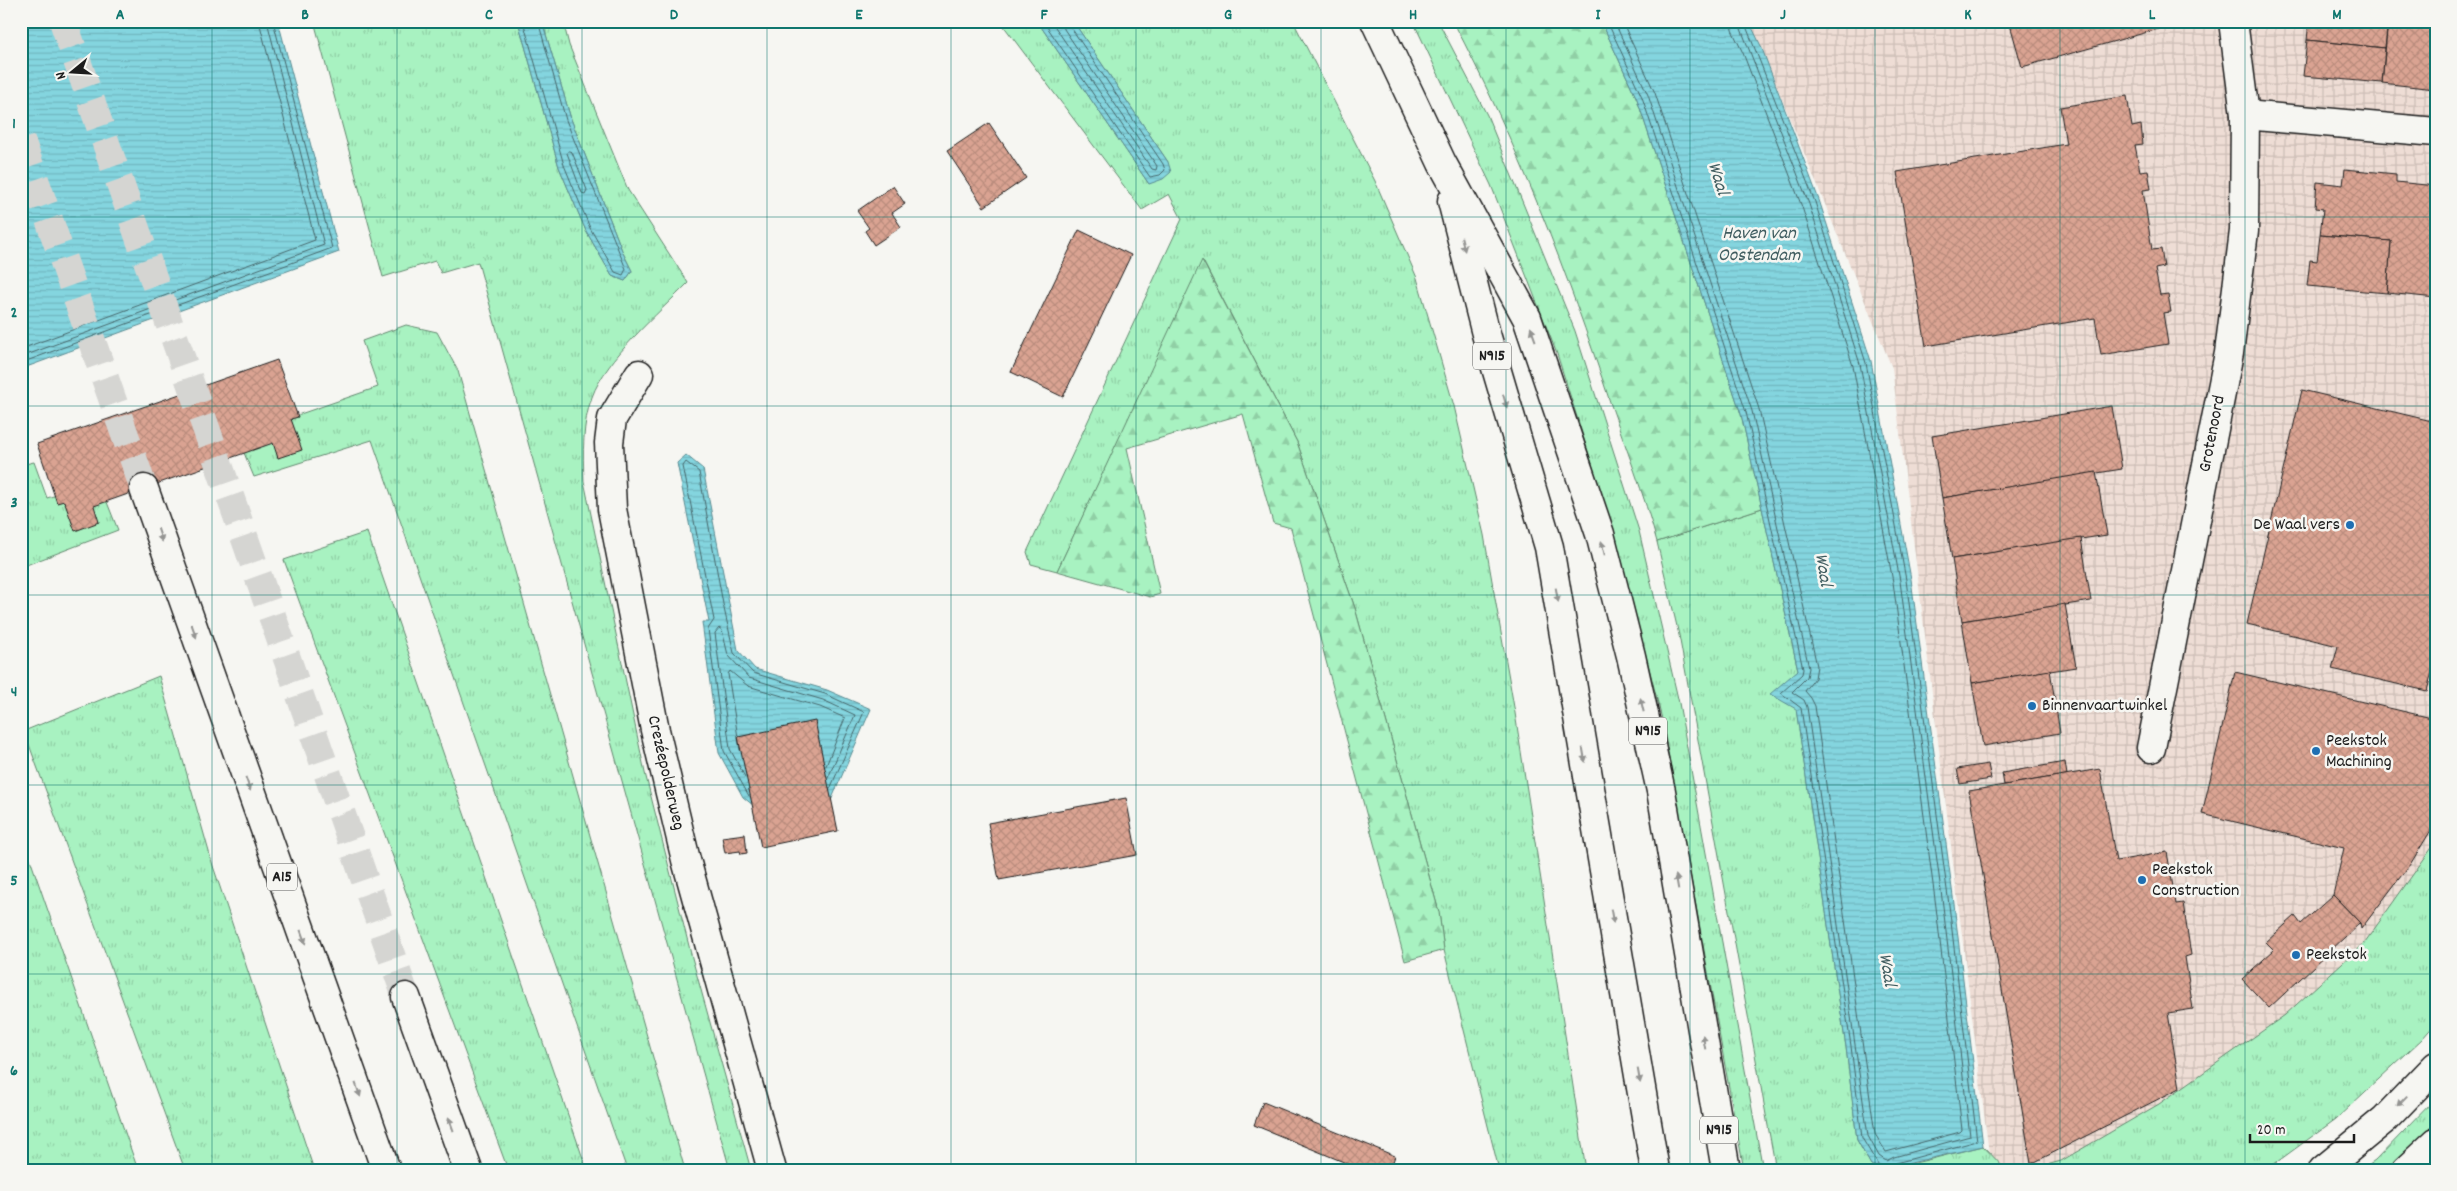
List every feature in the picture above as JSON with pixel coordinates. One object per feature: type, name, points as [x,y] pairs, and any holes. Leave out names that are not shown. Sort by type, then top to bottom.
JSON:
[{"type":"main road","name":"N915","points":[[1375,21],[1442,163],[1527,318],[1600,534],[1631,656],[1661,791],[1726,1170]]},
{"type":"main road","name":"Grotenoord","points":[[2151,748],[2229,353],[2244,231],[2245,116],[2233,21]]},
{"type":"main road","points":[[2245,116],[2436,132]]},
{"type":"main road","name":"N915","points":[[1442,163],[1486,334],[1549,547],[1655,1170]]},
{"type":"main road","name":"Crezéepolderweg","points":[[639,374],[612,419],[609,443],[612,509],[655,730],[686,860],[772,1170]]},
{"type":"main road","name":"A15","points":[[144,489],[386,1170]]},
{"type":"main road","points":[[406,997],[468,1170]]},
{"type":"main road","points":[[2323,1170],[2385,1119],[2436,1066]]},
{"type":"main road","points":[[2406,1170],[2436,1142]]},
{"type":"shaded area","points":[[1750,21],[2436,21],[2436,853],[2304,1020],[2053,1170],[1991,1170],[1892,368]]},
{"type":"green space","points":[[314,21],[518,21],[559,167],[586,231],[612,276],[625,281],[632,271],[623,253],[571,119],[542,21],[563,21],[569,45],[628,190],[688,283],[634,337],[599,382],[586,418],[583,449],[584,481],[645,773],[691,954],[751,1170],[730,1170],[478,262],[441,273],[435,261],[383,277]]},
{"type":"green space","points":[[1000,21],[1037,21],[1149,184],[1168,162],[1073,21],[1293,21],[1375,181],[1417,278],[1454,406],[1484,535],[1515,713],[1586,1170],[1499,1170],[1444,950],[1439,912],[1355,608],[1297,442],[1203,261],[1057,571],[1031,564],[1027,552],[1182,219],[1169,194],[1142,210]]},
{"type":"green space","points":[[1413,21],[1438,21],[1487,115],[1575,331],[1639,531],[1679,703],[1763,1170],[1744,1170],[1662,719],[1618,546],[1557,354],[1491,185]]},
{"type":"green space","points":[[1453,21],[1601,21],[1637,99],[1741,414],[1762,508],[1657,542],[1635,471],[1558,256],[1498,114]]},
{"type":"green space","points":[[1202,260],[1297,442],[1355,608],[1439,912],[1444,950],[1405,961],[1291,528],[1273,523],[1243,414],[1127,448],[1160,594],[1150,597],[1057,571]]},
{"type":"green space","points":[[406,325],[437,332],[458,371],[685,1170],[627,1170],[372,440],[254,477],[237,436],[378,387],[362,341]]},
{"type":"green space","points":[[34,462],[47,498],[99,482],[118,530],[21,567],[21,465]]},
{"type":"green space","points":[[1762,508],[1798,670],[1796,708],[1846,1047],[1857,1140],[1871,1165],[1881,1170],[1776,1170],[1679,635],[1657,542]]},
{"type":"green space","points":[[367,532],[587,1170],[508,1170],[284,560]]},
{"type":"green space","points":[[159,676],[213,866],[314,1170],[185,1170],[24,731]]},
{"type":"green space","points":[[21,833],[138,1170],[21,1170]]},
{"type":"green space","points":[[2436,842],[2436,1023],[2422,1039],[2336,1119],[2266,1170],[2029,1170],[2061,1161],[2159,1104],[2285,1015],[2365,942]]},
{"type":"green space","points":[[2436,1098],[2436,1124],[2393,1170],[2362,1170],[2375,1161]]},
{"type":"green space","points":[[1983,1146],[2006,1170],[1887,1170]]},
{"type":"water","points":[[21,21],[278,21],[339,252],[21,369]]},
{"type":"water","points":[[518,21],[542,21],[571,119],[623,253],[632,271],[625,281],[612,276],[586,231],[559,167]]},
{"type":"water","points":[[1037,21],[1073,21],[1168,162],[1171,172],[1163,179],[1149,184]]},
{"type":"water","name":"Haven van Oostendam","points":[[1601,21],[1749,21],[1761,46],[1819,200],[1871,361],[1911,579],[1954,904],[1983,1146],[1881,1170],[1871,1165],[1857,1140],[1846,1047],[1796,709],[1770,694],[1798,670],[1741,414],[1637,99]]},
{"type":"water","points":[[686,455],[703,469],[738,650],[755,669],[827,690],[871,709],[830,803],[775,823],[743,797],[719,753],[702,622],[709,622],[677,463]]},
{"type":"building","points":[[2009,21],[2172,21],[2173,25],[2022,67]]},
{"type":"building","points":[[2309,21],[2388,21],[2385,48],[2307,40]]},
{"type":"building","points":[[2388,21],[2436,21],[2434,89],[2382,83]]},
{"type":"building","points":[[2307,40],[2385,48],[2382,83],[2303,76]]},
{"type":"building","points":[[2127,96],[2132,127],[2141,125],[2143,144],[2135,145],[2140,171],[2148,170],[2151,189],[2143,190],[2152,250],[2161,249],[2164,267],[2155,269],[2160,295],[2168,294],[2171,312],[2163,313],[2168,344],[2101,355],[2095,318],[1926,346],[1897,172],[2066,144],[2060,107]]},
{"type":"building","points":[[989,123],[1026,178],[984,207],[947,151]]},
{"type":"building","points":[[2345,169],[2396,174],[2396,182],[2436,186],[2436,298],[2387,293],[2391,241],[2320,235],[2323,209],[2315,208],[2317,182],[2343,185]]},
{"type":"building","points":[[893,186],[905,204],[892,213],[901,227],[874,245],[865,231],[869,228],[857,211]]},
{"type":"building","points":[[1079,230],[1131,255],[1063,397],[1011,372]]},
{"type":"building","points":[[2320,235],[2391,241],[2387,293],[2307,286],[2310,260],[2317,261]]},
{"type":"building","points":[[277,360],[298,417],[291,419],[302,450],[278,458],[273,443],[94,506],[99,522],[75,531],[64,501],[57,503],[37,444]]},
{"type":"building","points":[[2302,390],[2436,422],[2436,656],[2427,691],[2332,669],[2338,646],[2247,624]]},
{"type":"building","points":[[2112,406],[2122,469],[1942,498],[1932,436]]},
{"type":"building","points":[[2096,472],[2107,535],[1952,559],[1942,498]]},
{"type":"building","points":[[2081,538],[2091,601],[1962,621],[1952,559]]},
{"type":"building","points":[[2065,604],[2076,667],[1972,683],[1962,621]]},
{"type":"building","points":[[2050,670],[2060,733],[1983,746],[1972,683]]},
{"type":"building","points":[[2235,672],[2436,719],[2436,822],[2411,863],[2361,929],[2360,923],[2333,895],[2344,848],[2202,814]]},
{"type":"building","points":[[815,721],[838,831],[761,847],[738,737]]},
{"type":"building","points":[[2065,762],[2067,775],[2004,785],[2002,773]]},
{"type":"building","points":[[1988,764],[1991,779],[1960,784],[1957,769]]},
{"type":"building","points":[[2100,769],[2116,861],[2167,852],[2176,904],[2183,903],[2191,955],[2185,957],[2193,1009],[2168,1013],[2180,1088],[2031,1164],[1969,791]]},
{"type":"building","points":[[1126,798],[1137,855],[999,880],[988,823]]},
{"type":"building","points":[[745,834],[747,853],[741,854],[740,851],[725,853],[722,837]]},
{"type":"building","points":[[2333,895],[2360,923],[2269,1008],[2242,979],[2274,950],[2266,942],[2295,916],[2301,924]]},
{"type":"building","points":[[1263,1102],[1395,1156],[1390,1170],[1363,1170],[1254,1125]]},
{"type":"tunnel","points":[[63,21],[406,997]]},
{"type":"tunnel","points":[[21,140],[144,489]]},
{"type":"place","name":"De Waal vers","points":[[2350,525]]},
{"type":"place","name":"Binnenvaartwinkel","points":[[2032,706]]},
{"type":"place","name":"Peekstok Machining","points":[[2316,751]]},
{"type":"place","name":"Peekstok Construction","points":[[2142,880]]},
{"type":"place","name":"Peekstok","points":[[2296,955]]},
{"type":"water label","name":"Waal","points":[[1717,179]]},
{"type":"water label","name":"Waal","points":[[1822,570]]},
{"type":"water label","name":"Waal","points":[[1886,970]]}]
